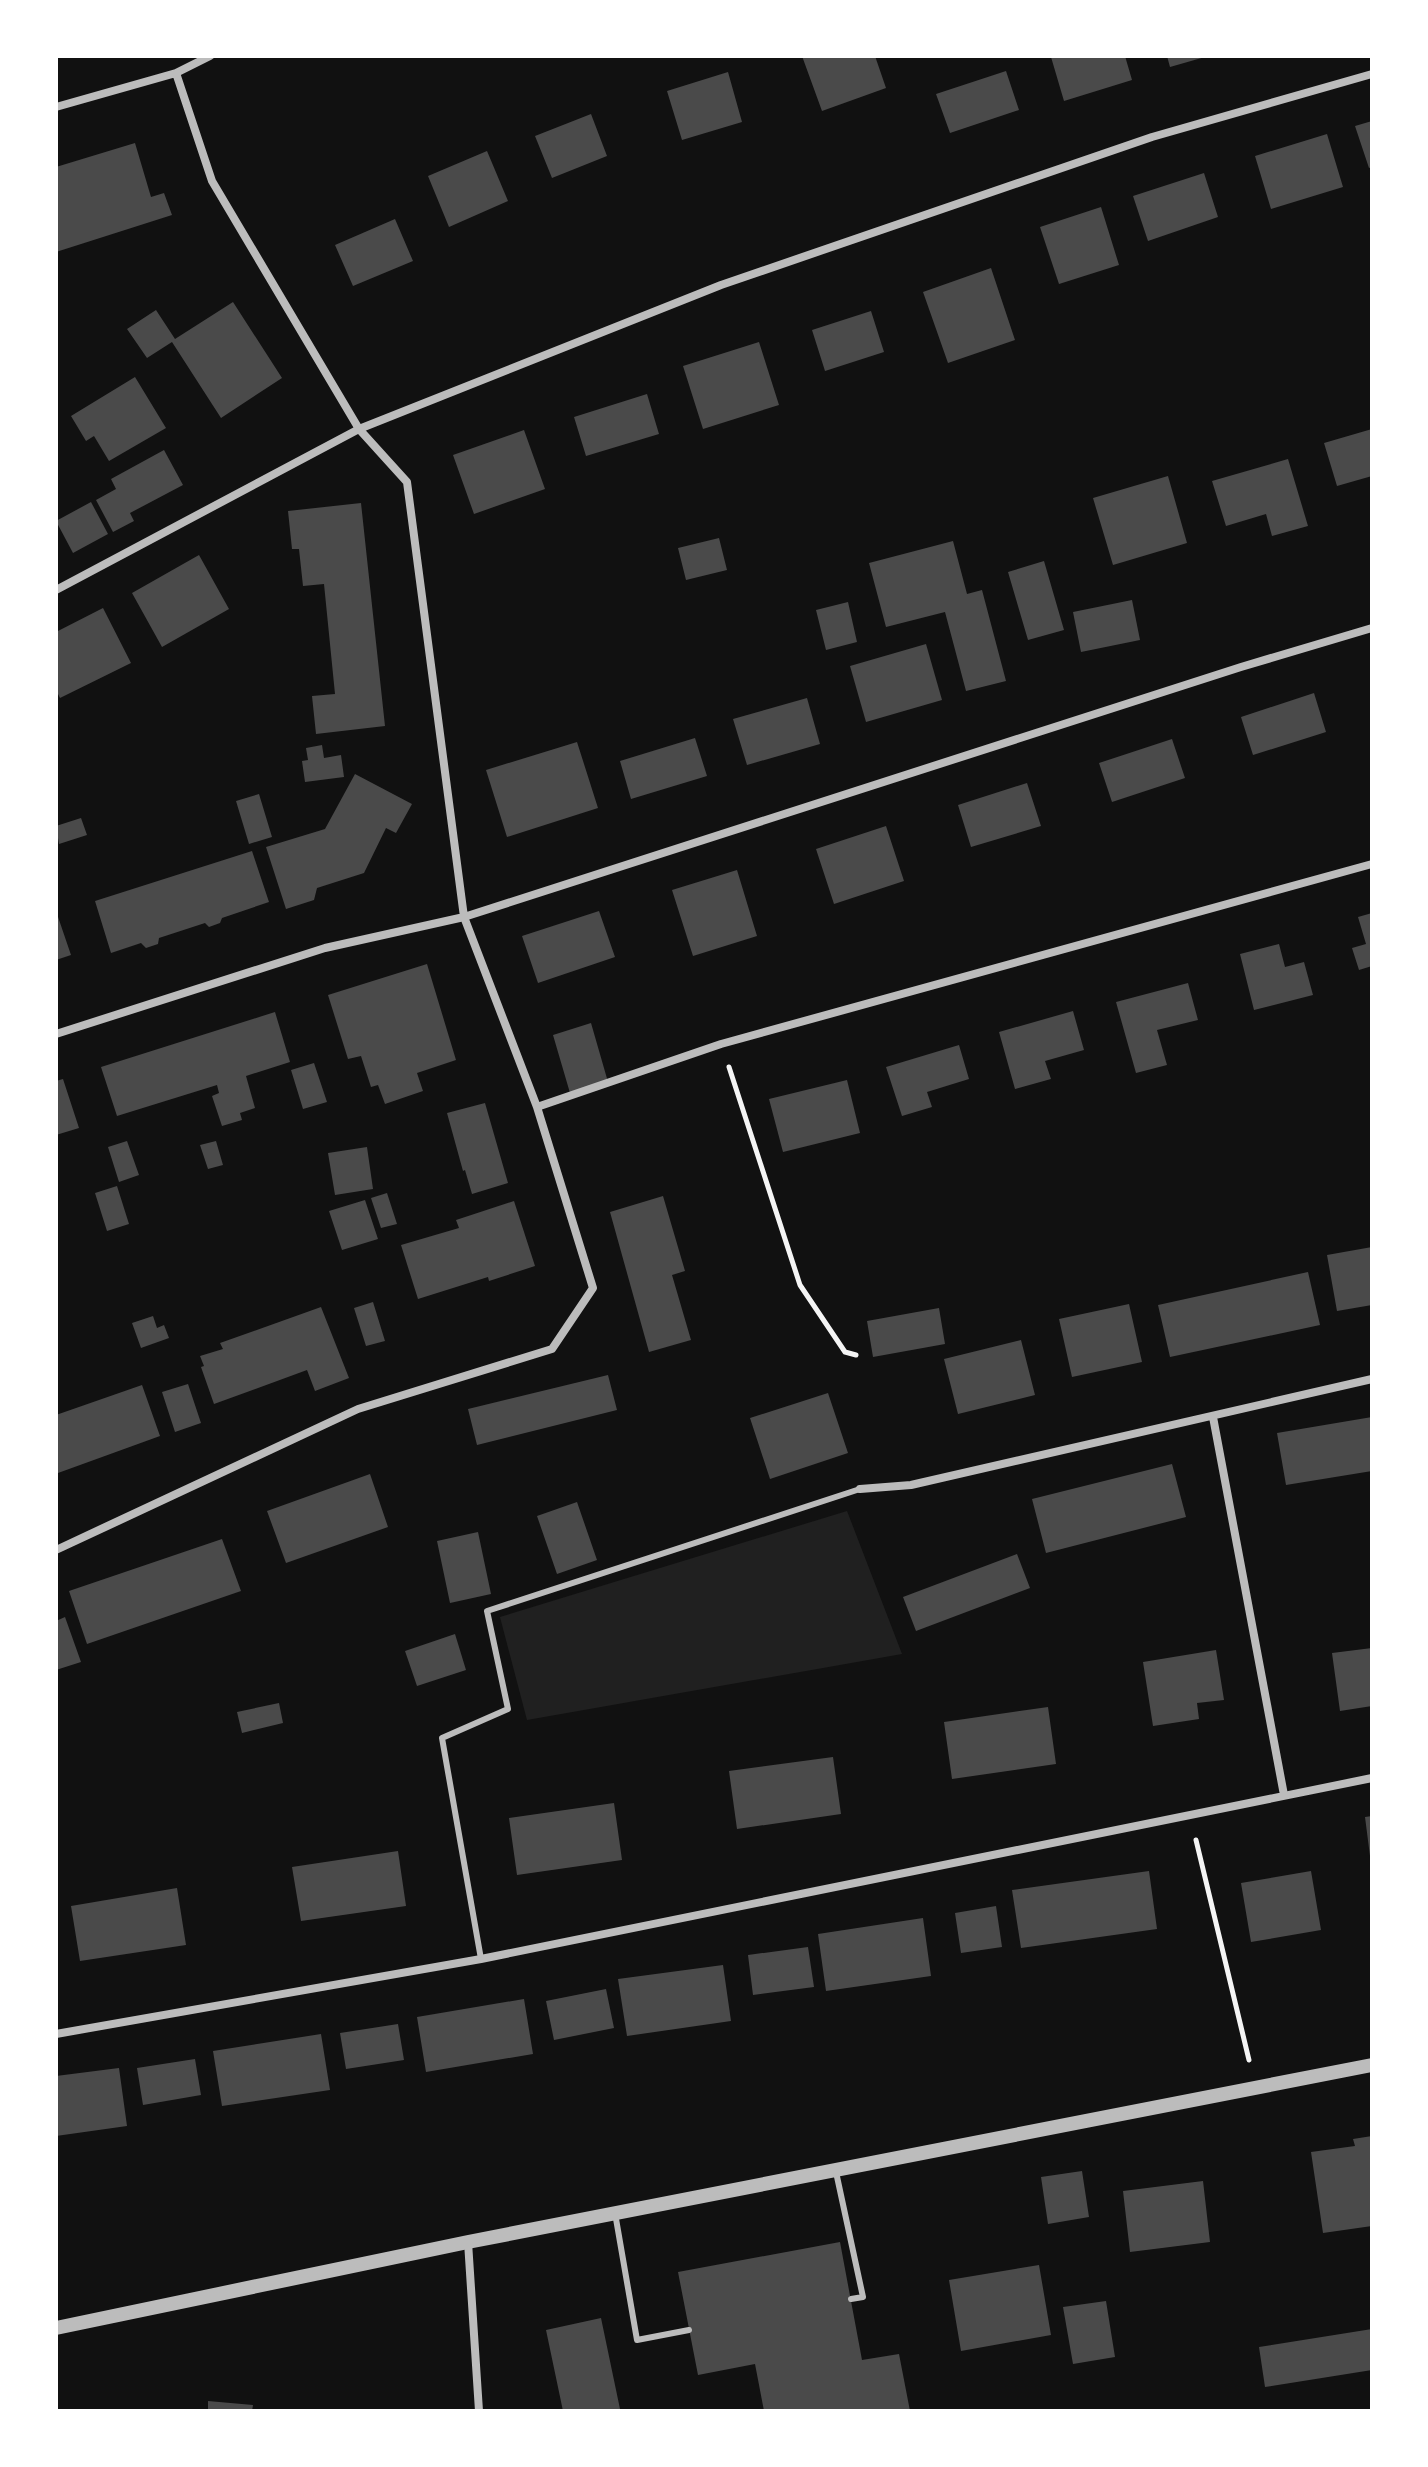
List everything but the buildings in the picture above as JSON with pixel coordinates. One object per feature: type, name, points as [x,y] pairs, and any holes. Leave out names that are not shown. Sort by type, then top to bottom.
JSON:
[{"type":"street","points":[[56,107],[176,73],[210,56]]},
{"type":"street","points":[[56,1550],[358,1409],[552,1349],[593,1288],[537,1107],[464,917],[407,482],[359,429],[212,181],[176,73]]},
{"type":"street","points":[[56,590],[359,429],[721,285],[1152,137],[1372,74]]},
{"type":"street","points":[[56,1034],[325,948],[464,917],[1241,667],[1372,628]]},
{"type":"street","points":[[537,1107],[721,1044],[1372,864]]},
{"type":"street","points":[[860,1489],[911,1485],[1372,1379]]},
{"type":"street","points":[[1213,1417],[1284,1795]]},
{"type":"street","points":[[56,2034],[481,1959],[1372,1778]]},
{"type":"street","points":[[56,2328],[468,2242],[1372,2065]]},
{"type":"street","points":[[468,2242],[479,2411]]},
{"type":"lane","points":[[481,1959],[442,1738],[508,1709],[487,1611],[860,1489]]},
{"type":"lane","points":[[836,2170],[863,2297],[851,2299]]},
{"type":"lane","points":[[615,2213],[637,2340],[689,2330]]},
{"type":"path","points":[[721,1044],[800,1285],[845,1352],[856,1355]]},
{"type":"path","points":[[1190,1815],[1255,2088]]},
{"type":"shaded area","points":[[847,1511],[902,1654],[527,1720],[500,1617]]}]
